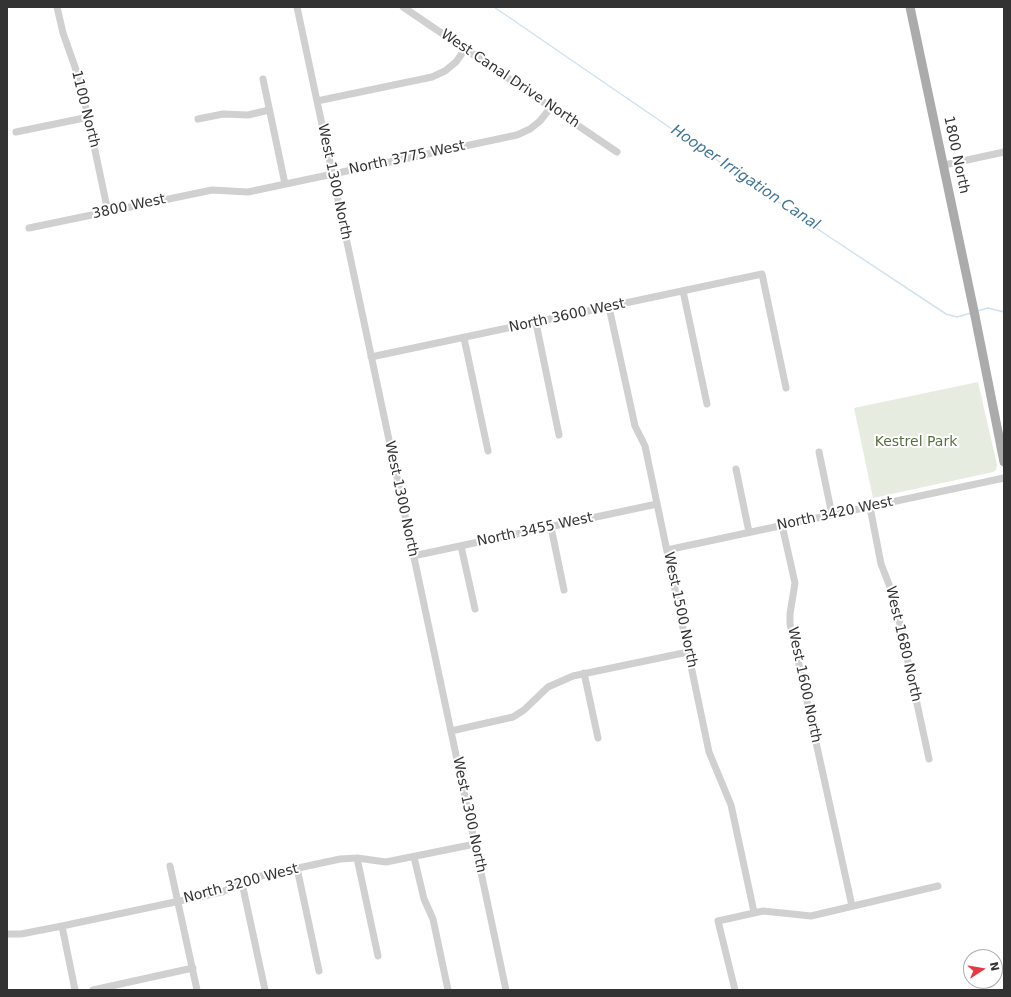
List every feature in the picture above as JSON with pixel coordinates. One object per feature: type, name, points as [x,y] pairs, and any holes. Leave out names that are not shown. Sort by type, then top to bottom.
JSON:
[{"type":"main road","name":"1800 North","points":[[910,7],[975,312],[1004,462]]},
{"type":"street","name":"1100 North","points":[[57,7],[63,33],[81,84],[89,116],[108,212]]},
{"type":"street","name":"West 1300 North","points":[[297,7],[506,990]]},
{"type":"street","name":"West Canal Drive North","points":[[403,7],[617,152]]},
{"type":"street","points":[[317,102],[432,77],[446,71],[456,62],[465,49]]},
{"type":"street","points":[[263,79],[285,184]]},
{"type":"street","name":"North 3775 West","points":[[230,191],[248,192],[517,135],[530,129],[540,121],[551,107]]},
{"type":"street","points":[[198,119],[223,114],[248,114],[270,110]]},
{"type":"street","points":[[16,132],[89,116]]},
{"type":"street","points":[[944,165],[1004,152]]},
{"type":"street","name":"3800 West","points":[[29,228],[212,190],[230,191]]},
{"type":"street","name":"North 3600 West","points":[[371,357],[762,274],[786,388]]},
{"type":"street","points":[[682,291],[707,404]]},
{"type":"street","name":"West 1500 North","points":[[609,307],[634,426],[645,446],[709,752],[731,805],[754,912]]},
{"type":"street","points":[[536,323],[559,435]]},
{"type":"street","points":[[464,338],[488,451]]},
{"type":"street","points":[[819,452],[832,515]]},
{"type":"street","points":[[736,469],[749,532]]},
{"type":"street","name":"North 3420 West","points":[[667,550],[1004,478]]},
{"type":"street","name":"North 3455 West","points":[[413,556],[657,504]]},
{"type":"street","name":"West 1680 North","points":[[870,507],[881,564],[894,597],[929,759]]},
{"type":"street","name":"West 1600 North","points":[[782,525],[795,583],[790,614],[790,624],[852,906]]},
{"type":"street","points":[[551,527],[564,590]]},
{"type":"street","points":[[461,546],[475,609]]},
{"type":"street","points":[[451,731],[513,717],[524,710],[548,687],[561,680],[688,652]]},
{"type":"street","points":[[584,674],[598,738]]},
{"type":"street","name":"North 3200 West","points":[[7,934],[21,934],[62,926],[222,892],[252,878],[340,859],[357,858],[386,862],[475,844]]},
{"type":"street","points":[[414,857],[424,899],[433,919],[448,990]]},
{"type":"street","points":[[357,858],[378,956]]},
{"type":"street","points":[[170,866],[179,901],[197,990]]},
{"type":"street","points":[[297,868],[319,971]]},
{"type":"street","points":[[242,883],[265,990]]},
{"type":"street","points":[[735,990],[718,921],[754,912],[774,911],[811,916],[938,886]]},
{"type":"street","points":[[62,926],[75,990]]},
{"type":"street","points":[[94,990],[193,968]]},
{"type":"green space","name":"Kestrel Park","points":[[978,382],[997,465],[996,470],[993,472],[873,498],[854,408]]},
{"type":"waterway","name":"Hooper Irrigation Canal","points":[[494,7],[828,236],[946,314],[957,317],[971,313]]},
{"type":"waterway","name":"Hooper Irrigation Canal","points":[[977,311],[988,308],[1004,312]]}]
